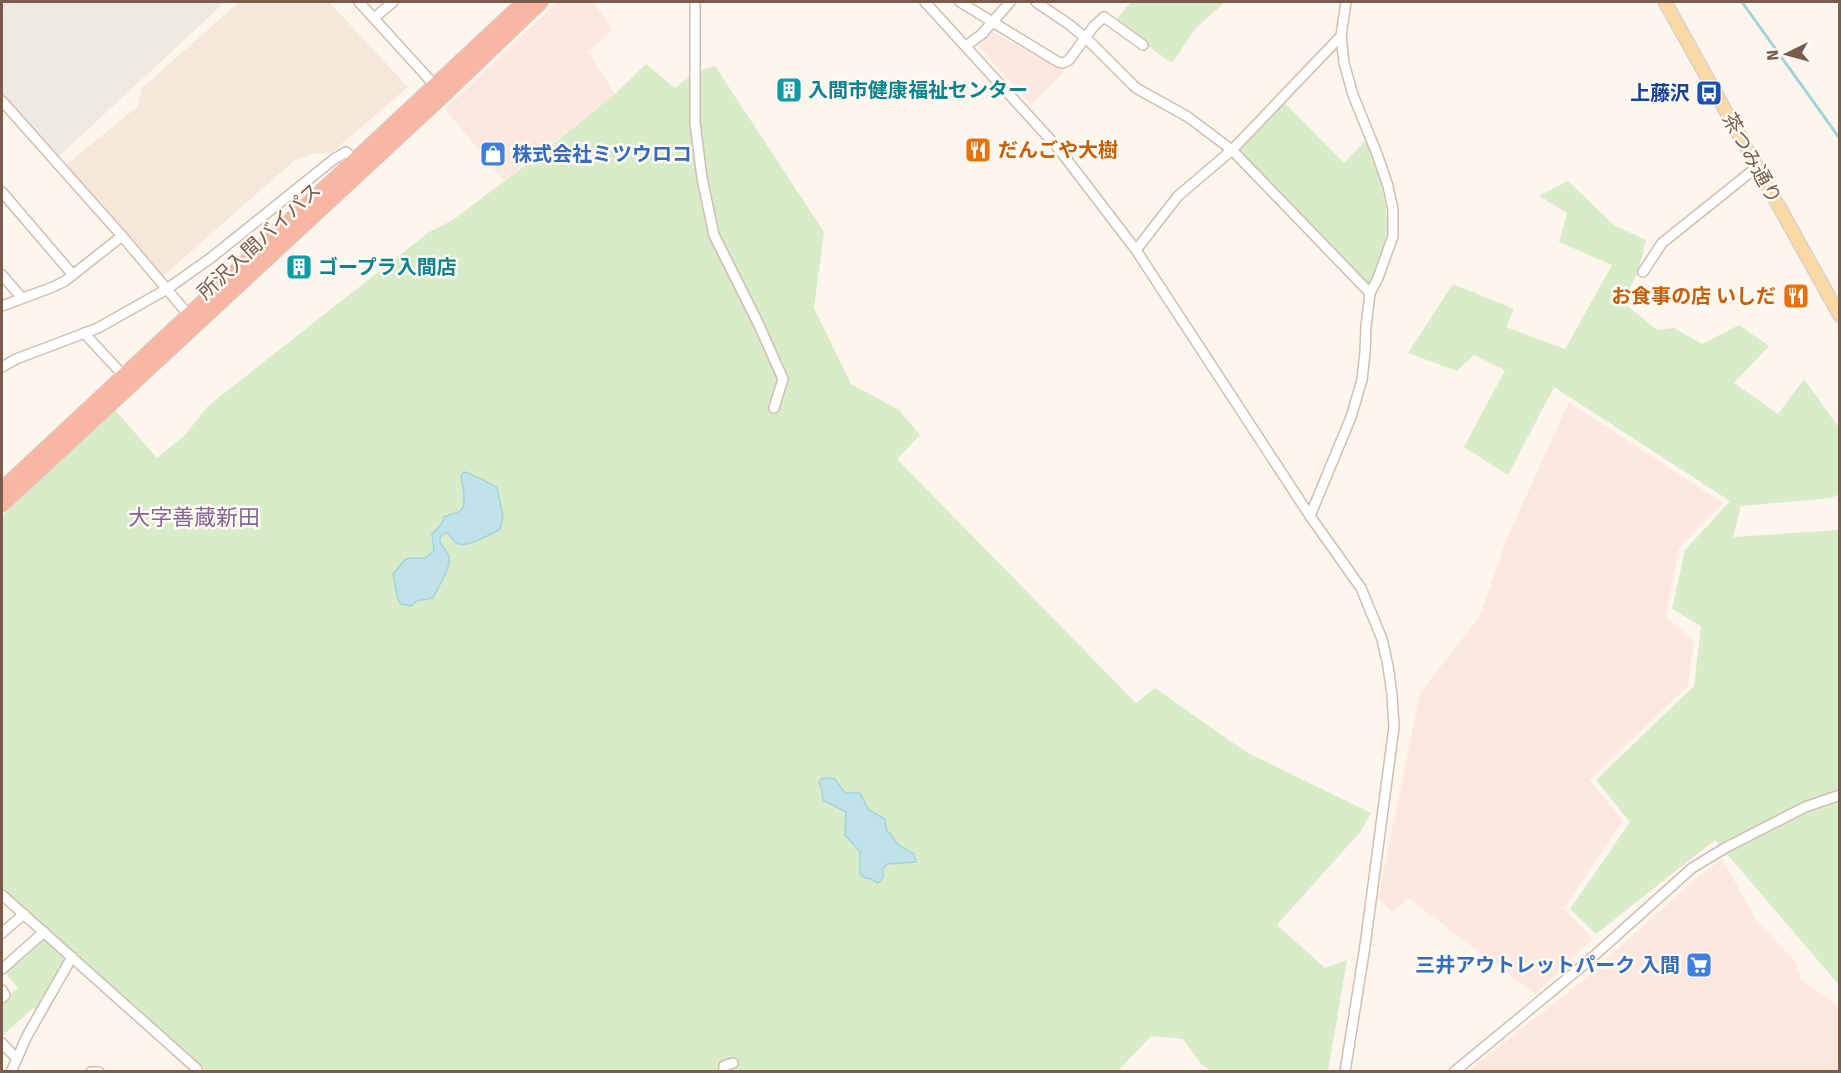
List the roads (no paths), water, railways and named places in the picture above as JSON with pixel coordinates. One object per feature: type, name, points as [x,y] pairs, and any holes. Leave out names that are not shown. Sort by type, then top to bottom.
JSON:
[{"type":"highway","name":"所沢入間バイパス","points":[[2,489],[123,375],[193,320],[439,90],[524,2]]},
{"type":"highway","name":"所沢入間バイパス","points":[[2,505],[193,320],[354,159],[439,90],[541,2]]},
{"type":"main road","name":"茶つみ通り","points":[[1665,2],[1839,316]]},
{"type":"street","points":[[359,2],[439,90]]},
{"type":"street","points":[[374,18],[393,2]]},
{"type":"street","points":[[694,2],[696,123],[702,178],[714,235],[758,322],[783,379],[774,408]]},
{"type":"street","points":[[925,2],[1058,148],[1136,250],[1310,516],[1361,588],[1382,639],[1392,695],[1394,727],[1365,946],[1345,1071]]},
{"type":"street","points":[[960,2],[1058,62],[1063,63],[1069,60],[1094,26],[1104,17],[1143,45]]},
{"type":"street","points":[[966,46],[982,34],[1010,2]]},
{"type":"street","points":[[1036,2],[1086,39],[1136,88],[1188,117],[1232,150],[1370,293]]},
{"type":"street","points":[[1310,516],[1351,417],[1362,380],[1370,293],[1378,278],[1393,236],[1393,210],[1388,186],[1353,95],[1344,63],[1341,36],[1346,2]]},
{"type":"street","points":[[1136,250],[1178,196],[1232,150],[1341,36]]},
{"type":"street","points":[[2,101],[193,320]]},
{"type":"street","points":[[3,364],[98,328],[167,289],[212,257],[334,159],[346,152],[354,159]]},
{"type":"street","points":[[1643,272],[1662,243],[1757,167]]},
{"type":"street","points":[[2,192],[73,275]]},
{"type":"street","points":[[2,306],[54,287],[122,237]]},
{"type":"street","points":[[2,275],[22,298]]},
{"type":"street","points":[[84,333],[123,375]]},
{"type":"street","points":[[1454,1071],[1586,963],[1692,868],[1725,848],[1805,807],[1839,795]]},
{"type":"street","points":[[2,895],[196,1069]]},
{"type":"street","points":[[2,933],[24,914]]},
{"type":"street","points":[[2,969],[44,932]]},
{"type":"street","points":[[11,1071],[27,1036],[72,957]]},
{"type":"street","points":[[2,990],[5,994],[2,998]]},
{"type":"street","points":[[2,1042],[16,1059]]},
{"type":"street","points":[[724,1071],[724,1066],[733,1063]]},
{"type":"street","points":[[91,1071],[99,1071]]},
{"type":"water","points":[[464,472],[497,488],[503,517],[500,529],[468,544],[458,544],[448,533],[444,533],[440,540],[448,554],[449,564],[433,598],[417,601],[411,606],[401,604],[393,574],[405,560],[425,558],[434,551],[432,534],[441,525],[444,517],[462,509],[464,497],[461,475]]},
{"type":"water","points":[[825,778],[835,779],[845,793],[860,793],[869,810],[885,819],[887,832],[897,844],[914,854],[916,862],[887,864],[883,869],[883,878],[878,883],[860,874],[860,852],[845,835],[846,812],[823,800],[819,782]]},
{"type":"waterway","points":[[1742,2],[1840,139]]},
{"type":"place","name":"入間市健康福祉センター","points":[[789,90]]},
{"type":"place","name":"上藤沢","points":[[1709,93]]},
{"type":"place","name":"だんごや大樹","points":[[978,150]]},
{"type":"place","name":"株式会社ミツウロコ","points":[[493,154]]},
{"type":"place","name":"ゴープラ入間店","points":[[299,267]]},
{"type":"place","name":"お食事の店 いしだ","points":[[1796,296]]},
{"type":"place","name":"三井アウトレットパーク 入間","points":[[1699,965]]},
{"type":"district","name":"大字善蔵新田","points":[[194,517]]}]
